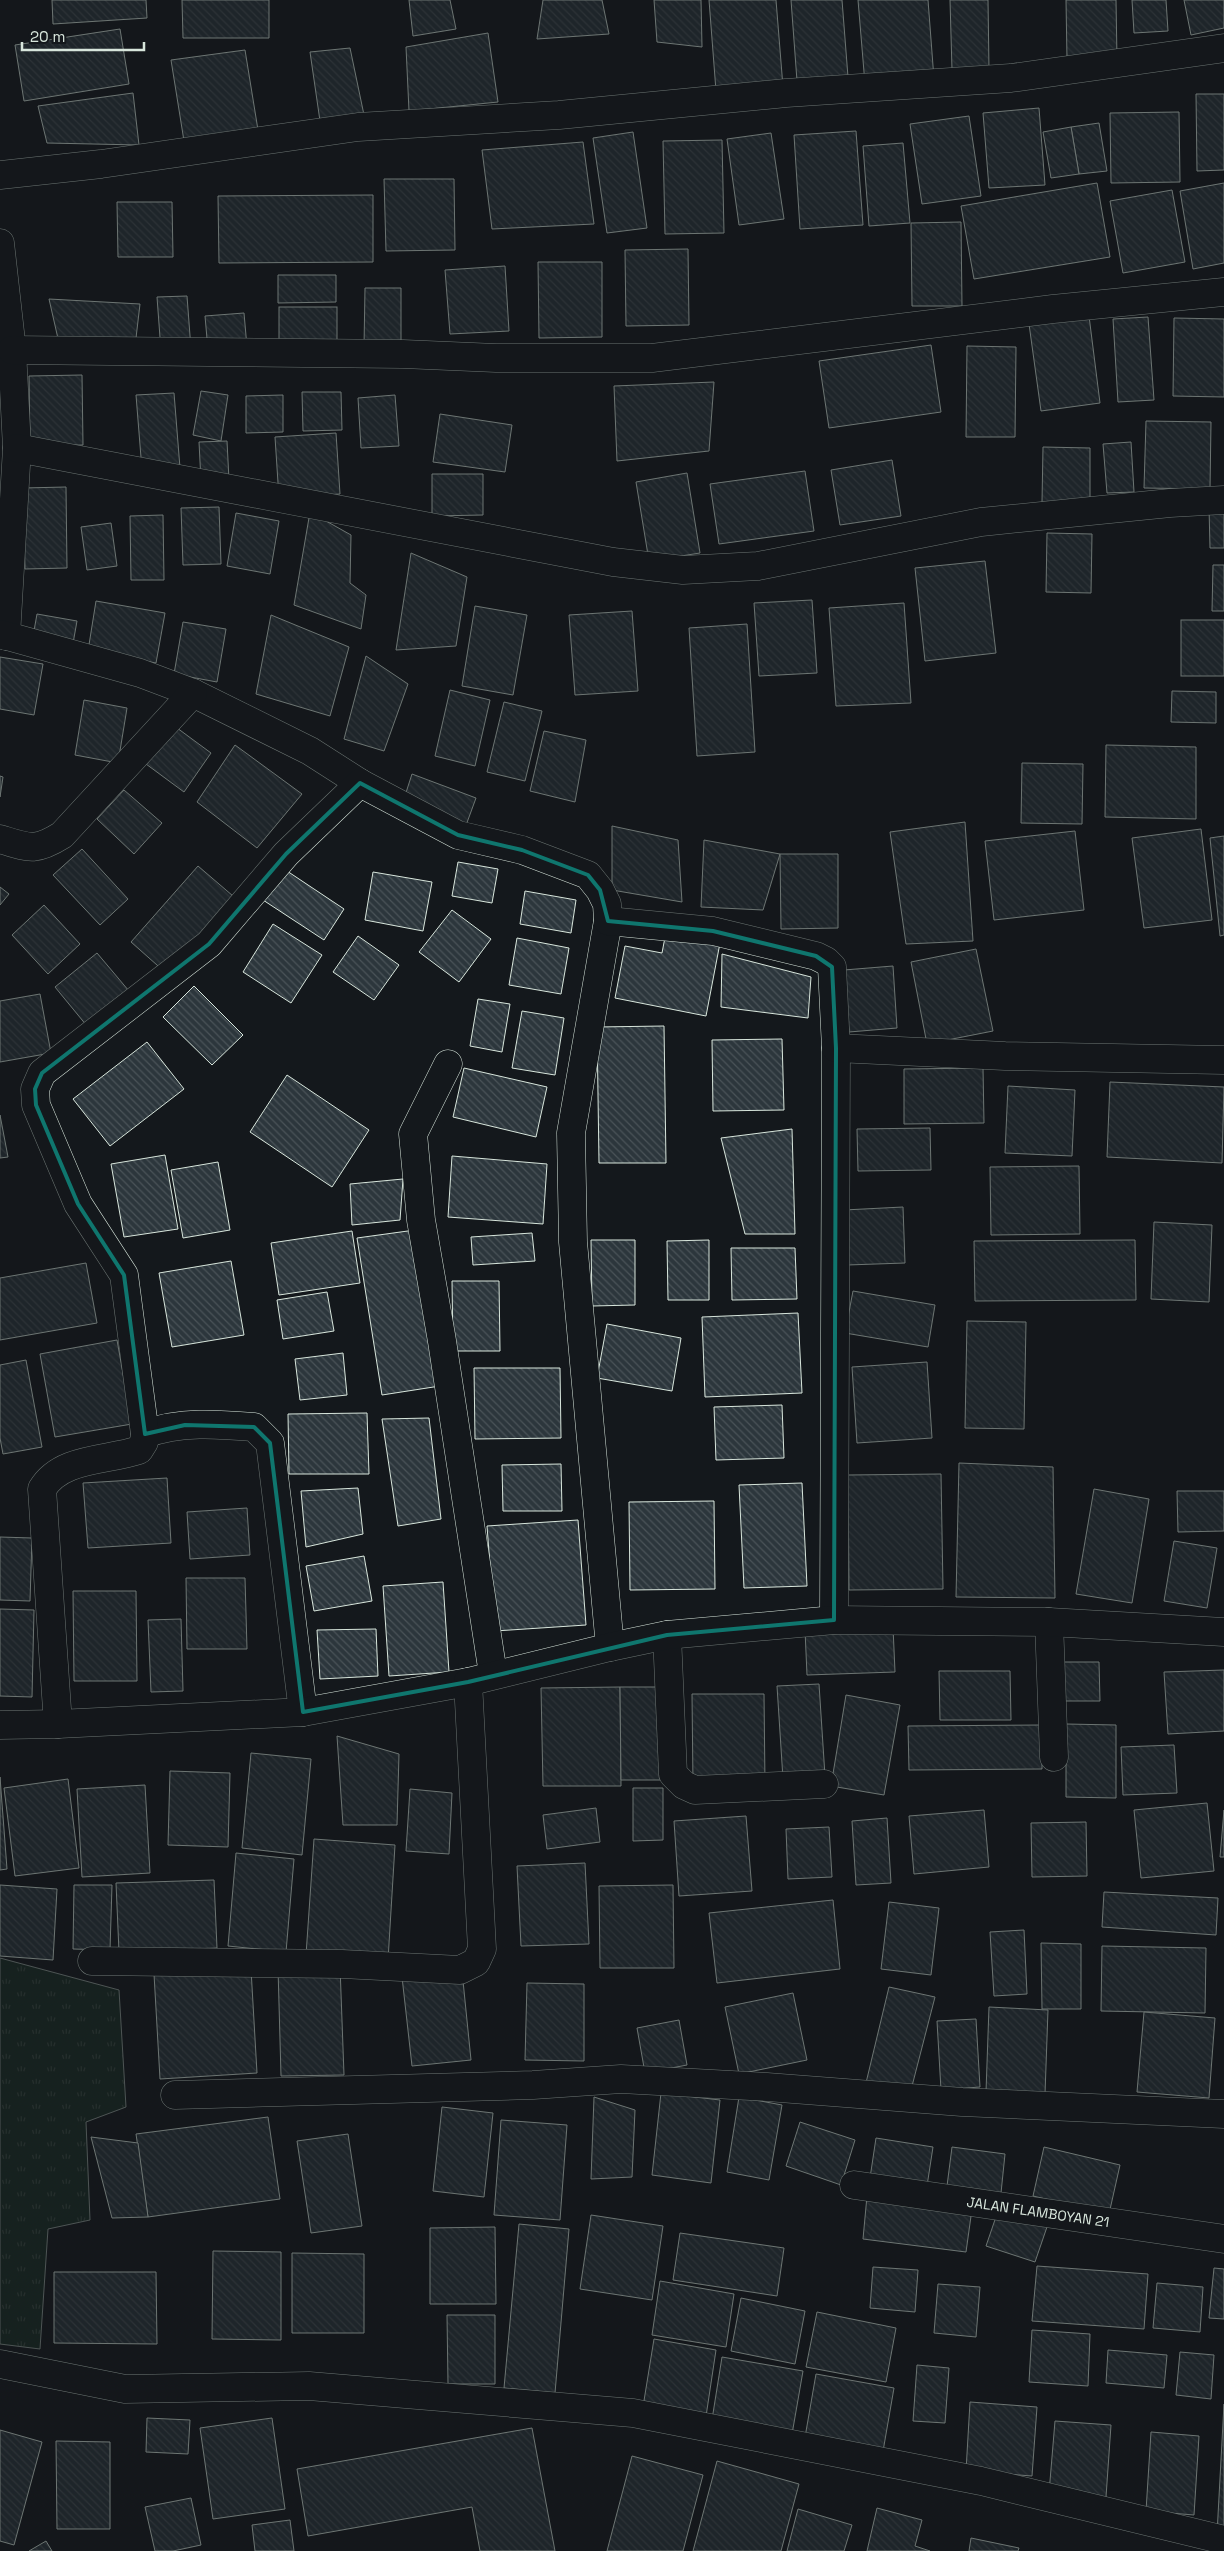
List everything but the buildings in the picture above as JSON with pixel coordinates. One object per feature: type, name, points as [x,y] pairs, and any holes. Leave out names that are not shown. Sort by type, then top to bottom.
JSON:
[{"type":"street","points":[[0,175],[101,164],[358,127],[559,115],[786,93],[1011,78],[1224,48]]},
{"type":"street","points":[[0,243],[12,350],[17,448],[3,635],[140,673],[193,693],[310,751],[360,783],[458,835],[522,850],[588,875],[600,890],[606,904],[608,921],[571,1133],[573,1242],[610,1646]]},
{"type":"street","points":[[12,350],[403,354],[496,358],[652,358],[1033,311],[1224,292]]},
{"type":"street","points":[[17,448],[613,562],[683,570],[758,566],[981,522],[1170,503],[1224,500]]},
{"type":"street","points":[[0,839],[24,846],[43,847],[62,835],[193,693]]},
{"type":"street","points":[[58,1724],[42,1489],[48,1479],[71,1465],[139,1450],[144,1442],[145,1434],[124,1276],[78,1204],[52,1147],[36,1105],[35,1089],[42,1073],[210,944],[286,854],[360,783]]},
{"type":"street","points":[[608,921],[713,931],[826,960],[832,967],[836,1048],[834,1620]]},
{"type":"street","points":[[836,1048],[1005,1056],[1224,1060]]},
{"type":"street","points":[[92,1961],[342,1964],[460,1970],[476,1962],[482,1949],[480,1678],[442,1341],[421,1220],[413,1134],[448,1064]]},
{"type":"street","points":[[145,1434],[161,1428],[185,1425],[254,1427],[270,1444],[303,1712]]},
{"type":"street","points":[[0,1725],[303,1712],[480,1678],[610,1646],[667,1635],[834,1620],[1049,1622],[1224,1632]]},
{"type":"street","points":[[1049,1622],[1054,1757]]},
{"type":"street","points":[[667,1635],[673,1774],[684,1785],[695,1790],[824,1784]]},
{"type":"street","points":[[175,2094],[533,2085],[621,2079],[768,2087],[962,2102],[1224,2114]]},
{"type":"street","name":"JALAN FLAMBOYAN 21","points":[[854,2185],[1224,2239]]},
{"type":"street","points":[[0,2364],[125,2390],[309,2386],[633,2413],[981,2481],[1224,2540]]},
{"type":"highlighted area","points":[[360,783],[458,835],[522,850],[588,875],[600,890],[608,921],[713,931],[816,956],[832,967],[836,1048],[834,1620],[667,1635],[468,1682],[303,1712],[270,1443],[254,1427],[185,1425],[145,1434],[124,1275],[78,1204],[36,1105],[35,1089],[42,1073],[209,944],[286,854]]},
{"type":"green space","points":[[0,1958],[119,1990],[126,2107],[86,2122],[90,2220],[48,2229],[40,2349],[0,2344]]}]
